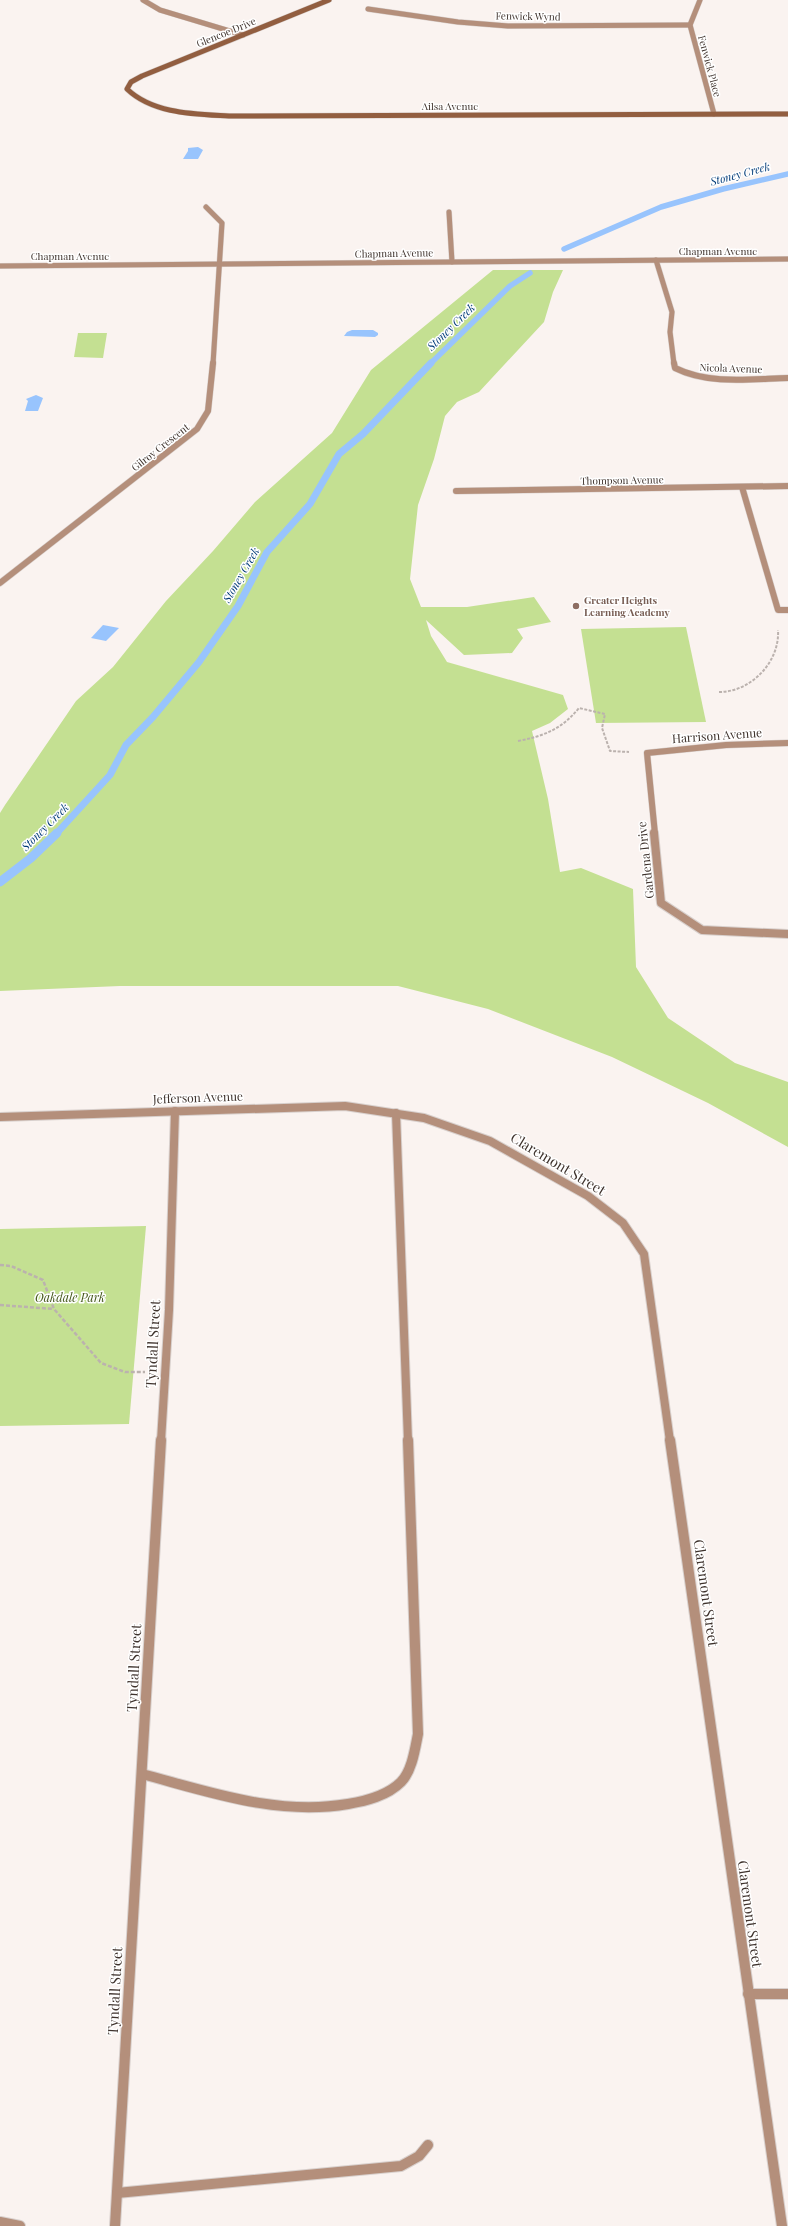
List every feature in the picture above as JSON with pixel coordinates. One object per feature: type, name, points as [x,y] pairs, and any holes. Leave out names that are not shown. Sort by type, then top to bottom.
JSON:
[{"type":"street","points":[[143,0],[160,10],[243,35]]},
{"type":"street","name":"Glencoe Drive","points":[[131,82],[142,76],[329,0]]},
{"type":"street","name":"Fenwick Place","points":[[700,0],[690,25],[714,114]]},
{"type":"street","name":"Fenwick Wynd","points":[[368,9],[458,22],[508,26],[690,25]]},
{"type":"street","name":"Ailsa Avenue","points":[[131,82],[127,89],[133,97],[181,111],[203,115],[788,114]]},
{"type":"street","name":"Gilroy Crescent","points":[[0,583],[197,430],[204,420],[208,411],[215,343],[222,223],[206,207]]},
{"type":"street","points":[[449,212],[452,262]]},
{"type":"street","name":"Chapman Avenue","points":[[0,266],[788,259]]},
{"type":"street","name":"Nicola Avenue","points":[[656,260],[672,312],[670,332],[675,368],[683,374],[703,377],[788,378]]},
{"type":"street","name":"Thompson Avenue","points":[[456,491],[788,486]]},
{"type":"street","points":[[742,487],[778,610],[788,610]]},
{"type":"street","name":"Harrison Avenue","points":[[647,753],[726,744],[788,743]]},
{"type":"street","name":"Gardena Drive","points":[[647,753],[661,903],[702,930],[788,934]]},
{"type":"street","name":"Jefferson Avenue","points":[[0,1118],[345,1106],[396,1113]]},
{"type":"street","name":"Tyndall Street","points":[[115,2226],[166,1372],[175,1111]]},
{"type":"street","points":[[142,1774],[260,1805],[310,1810],[344,1806],[373,1799],[401,1782],[412,1758],[418,1734],[418,1726],[396,1113]]},
{"type":"street","name":"Claremont Street","points":[[396,1113],[454,1127],[490,1141],[588,1196],[623,1223],[644,1254],[782,2226]]},
{"type":"street","points":[[748,1994],[788,1994]]},
{"type":"street","points":[[117,2193],[401,2166],[419,2156],[428,2145]]},
{"type":"street","points":[[0,2222],[20,2226]]},
{"type":"path","points":[[719,692],[733,691],[747,684],[757,677],[765,667],[778,646],[778,632],[774,620],[778,610]]},
{"type":"path","points":[[518,741],[536,738],[567,724],[579,708],[605,714],[602,728],[610,752],[647,753]]},
{"type":"path","points":[[0,1265],[11,1266],[43,1280],[54,1309],[101,1363],[125,1372],[166,1372]]},
{"type":"path","points":[[0,1305],[54,1309]]},
{"type":"green space","points":[[493,270],[563,270],[553,292],[544,322],[479,392],[457,402],[445,416],[434,459],[418,505],[410,579],[421,607],[467,607],[534,597],[551,622],[517,629],[523,638],[512,653],[464,655],[426,620],[431,636],[447,662],[563,695],[568,709],[550,723],[532,731],[548,799],[560,872],[581,868],[633,889],[636,967],[668,1018],[735,1063],[788,1082],[788,1147],[708,1103],[612,1057],[488,1009],[398,986],[120,986],[0,991],[0,813],[76,701],[113,667],[166,601],[213,551],[255,502],[332,433],[371,370]]},
{"type":"green space","points":[[78,333],[107,333],[103,358],[74,357]]},
{"type":"green space","points":[[686,627],[706,722],[596,723],[581,629]]},
{"type":"green space","name":"Oakdale Park","points":[[146,1226],[129,1424],[0,1426],[0,1229]]},
{"type":"water","points":[[198,147],[203,150],[198,159],[183,159],[188,151],[188,148]]},
{"type":"water","points":[[352,330],[373,330],[378,333],[378,335],[375,337],[344,336],[347,332]]},
{"type":"water","points":[[36,395],[43,398],[38,411],[25,411],[28,401],[26,399]]},
{"type":"water","points":[[103,625],[119,628],[106,641],[91,638]]},
{"type":"waterway","name":"Stoney Creek","points":[[564,249],[661,207],[723,189],[788,174]]},
{"type":"waterway","name":"Stoney Creek","points":[[431,363],[510,286],[530,273]]},
{"type":"waterway","name":"Stoney Creek","points":[[56,834],[110,775],[126,745],[153,717],[199,662],[238,606],[267,552],[310,504],[339,454],[363,434],[431,363]]},
{"type":"waterway","name":"Stoney Creek","points":[[0,882],[31,858],[56,834]]},
{"type":"place","name":"Greater Heights Learning Academy","points":[[576,606]]}]
